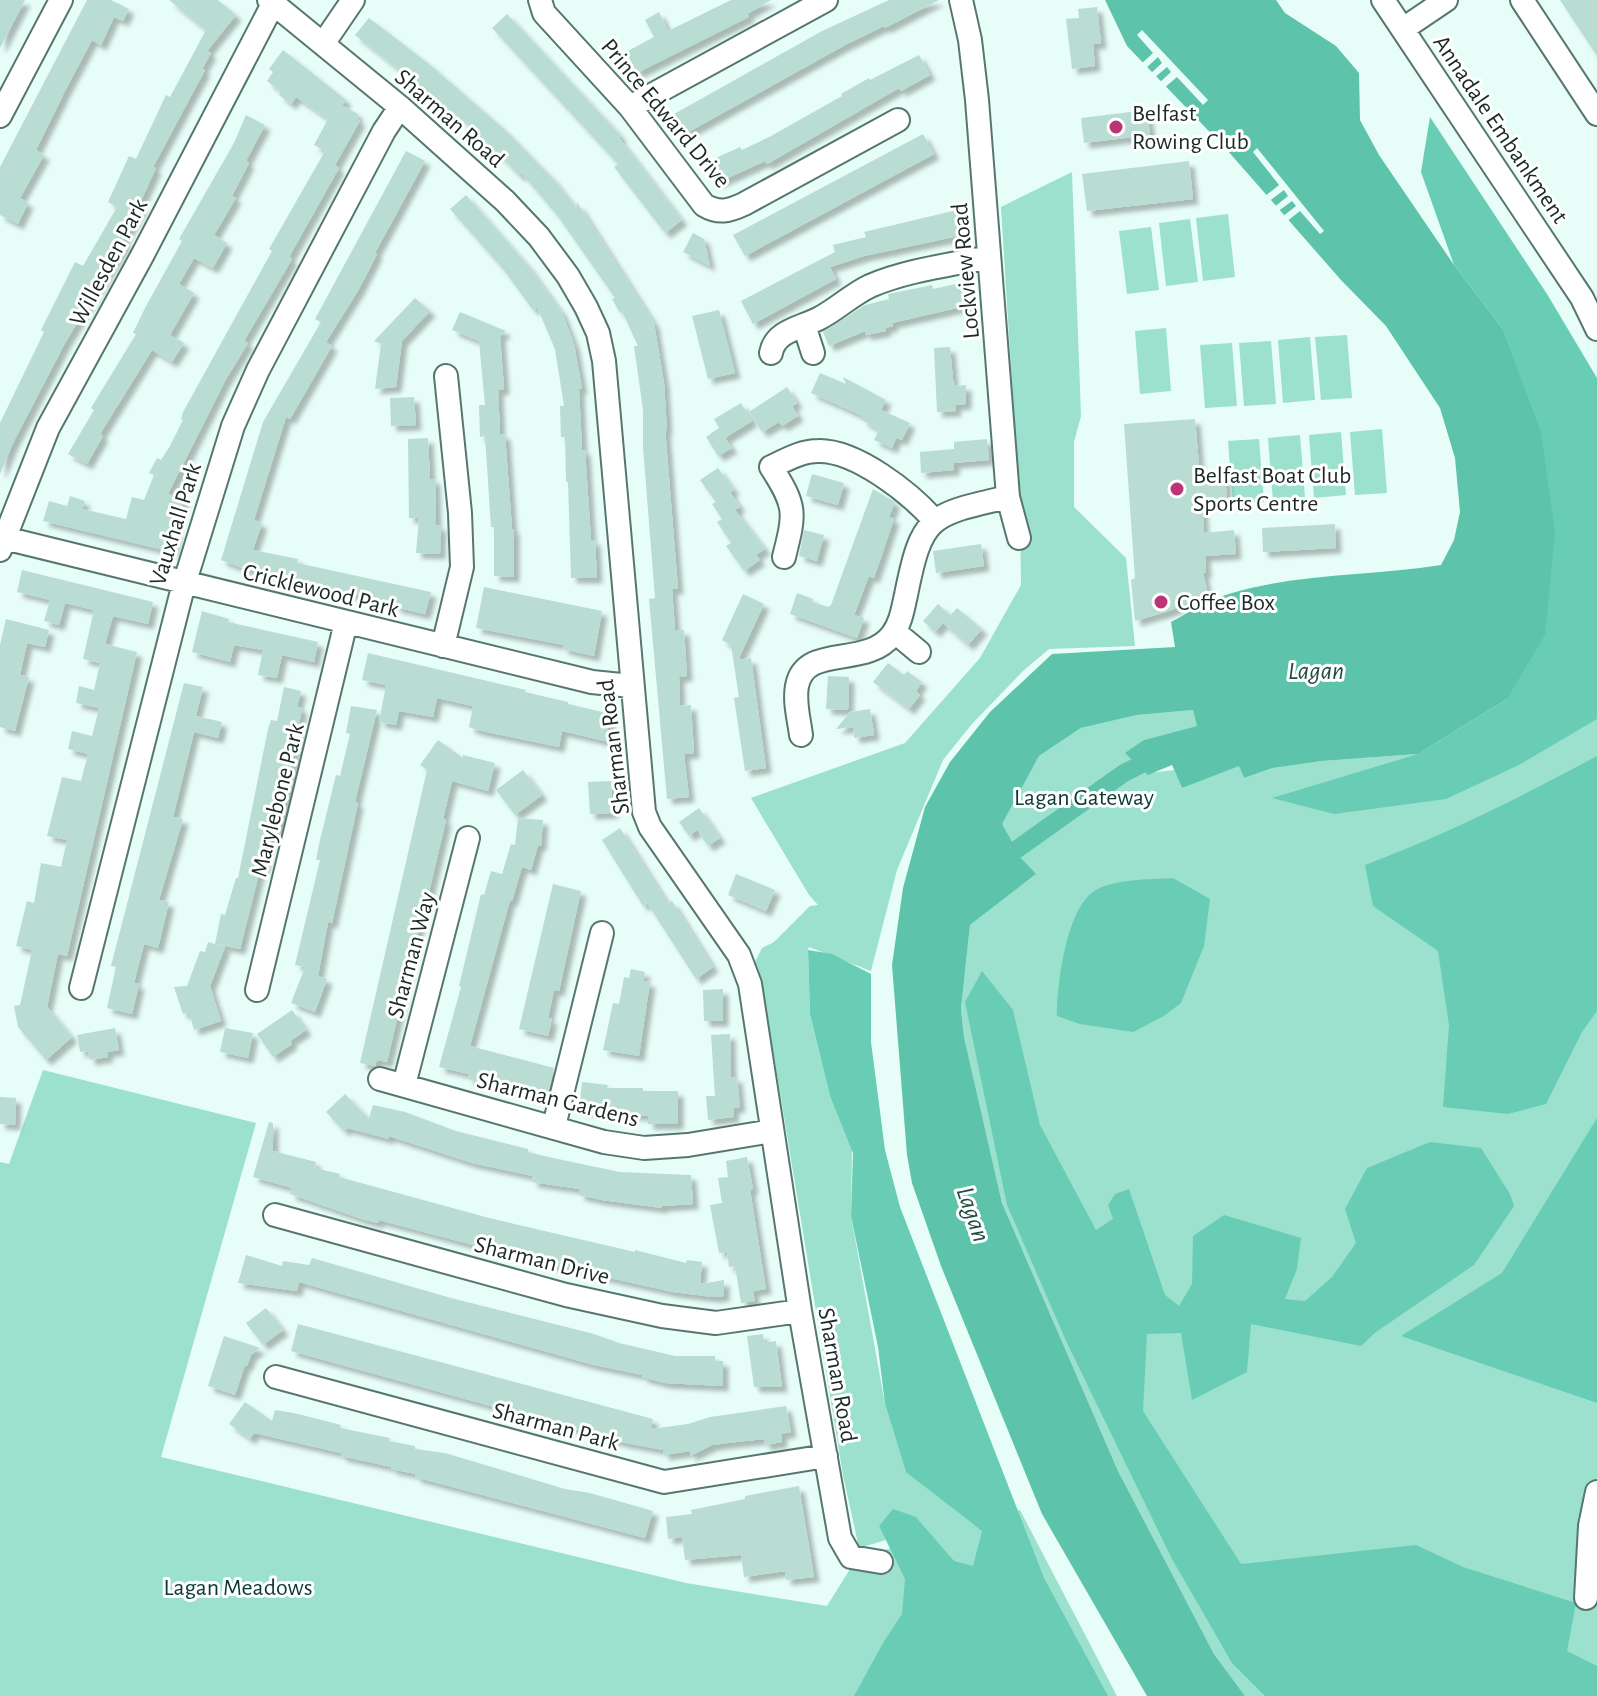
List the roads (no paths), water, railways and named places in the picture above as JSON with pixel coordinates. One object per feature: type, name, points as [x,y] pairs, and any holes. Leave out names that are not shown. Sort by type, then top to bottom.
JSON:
[{"type":"street","points":[[0,116],[61,0]]},
{"type":"street","points":[[323,44],[353,0]]},
{"type":"street","name":"Prince Edward Drive","points":[[540,0],[544,13],[630,107],[704,205],[721,212],[744,204],[898,120]]},
{"type":"street","points":[[630,107],[826,0]]},
{"type":"street","name":"Lockview Road","points":[[961,0],[970,40],[977,100],[1008,497],[1019,538]]},
{"type":"street","name":"Annadale Embankment","points":[[1383,0],[1582,298],[1597,329]]},
{"type":"street","points":[[1403,29],[1446,0]]},
{"type":"street","points":[[1522,0],[1597,114]]},
{"type":"street","name":"Sharman Road","points":[[271,2],[400,107],[505,201],[539,237],[568,276],[598,333],[609,408],[644,812],[650,827],[746,967],[800,1311],[840,1538],[851,1557],[881,1562]]},
{"type":"street","name":"Willesden Park","points":[[1,542],[10,527],[48,428],[142,256],[271,2]]},
{"type":"street","name":"Vauxhall Park","points":[[81,988],[184,583],[241,403],[384,131],[400,107]]},
{"type":"street","points":[[771,353],[778,337],[866,288],[885,280],[989,257]]},
{"type":"street","points":[[804,325],[813,353]]},
{"type":"street","points":[[443,646],[462,567],[460,513],[446,376]]},
{"type":"street","points":[[784,557],[794,516],[782,483],[771,467],[803,453],[820,451],[838,454],[855,462],[903,490],[934,520]]},
{"type":"street","points":[[801,735],[796,688],[805,669],[823,659],[853,657],[868,651],[881,645],[895,632],[916,548],[934,520],[958,509],[1008,497]]},
{"type":"street","name":"Cricklewood Park","points":[[1,542],[592,682],[631,686]]},
{"type":"street","name":"Marylebone Park","points":[[257,990],[346,622]]},
{"type":"street","points":[[895,632],[919,652]]},
{"type":"street","name":"Sharman Way","points":[[404,1085],[468,838]]},
{"type":"street","points":[[554,1126],[602,933]]},
{"type":"street","name":"Sharman Gardens","points":[[380,1079],[604,1142],[644,1148],[688,1145],[772,1131]]},
{"type":"street","name":"Sharman Drive","points":[[275,1215],[566,1295],[662,1316],[716,1323],[800,1311]]},
{"type":"street","name":"Sharman Park","points":[[276,1377],[664,1482],[826,1456]]},
{"type":"street","points":[[1586,1598],[1590,1526],[1597,1492]]},
{"type":"water","name":"Lagan","points":[[1105,0],[1276,0],[1285,13],[1336,46],[1359,73],[1360,120],[1379,155],[1454,265],[1502,328],[1541,432],[1555,532],[1545,635],[1507,699],[1418,754],[1322,761],[1273,768],[1244,778],[1239,766],[1182,788],[1172,765],[1148,775],[1125,753],[1144,740],[1197,726],[1193,710],[1137,715],[1081,728],[1039,756],[1002,824],[1021,858],[1036,874],[970,925],[961,1009],[964,1037],[1002,1203],[1118,1471],[1214,1654],[1245,1696],[1147,1696],[1042,1514],[941,1266],[912,1183],[907,1155],[892,965],[903,888],[925,807],[950,762],[990,712],[1052,654],[1175,647],[1171,622],[1232,593],[1310,578],[1441,565],[1454,540],[1460,512],[1455,458],[1440,408],[1386,326],[1341,280],[1227,150],[1127,46]]},
{"type":"waterway","points":[[999,862],[1124,773],[1160,755]]},
{"type":"place","name":"Belfast Rowing Club","points":[[1116,127]]},
{"type":"place","name":"Belfast Boat Club Sports Centre","points":[[1177,489]]},
{"type":"place","name":"Coffee Box","points":[[1161,602]]},
{"type":"park label","name":"Lagan Gateway","points":[[1084,797]]},
{"type":"park label","name":"Lagan Meadows","points":[[238,1587]]}]
